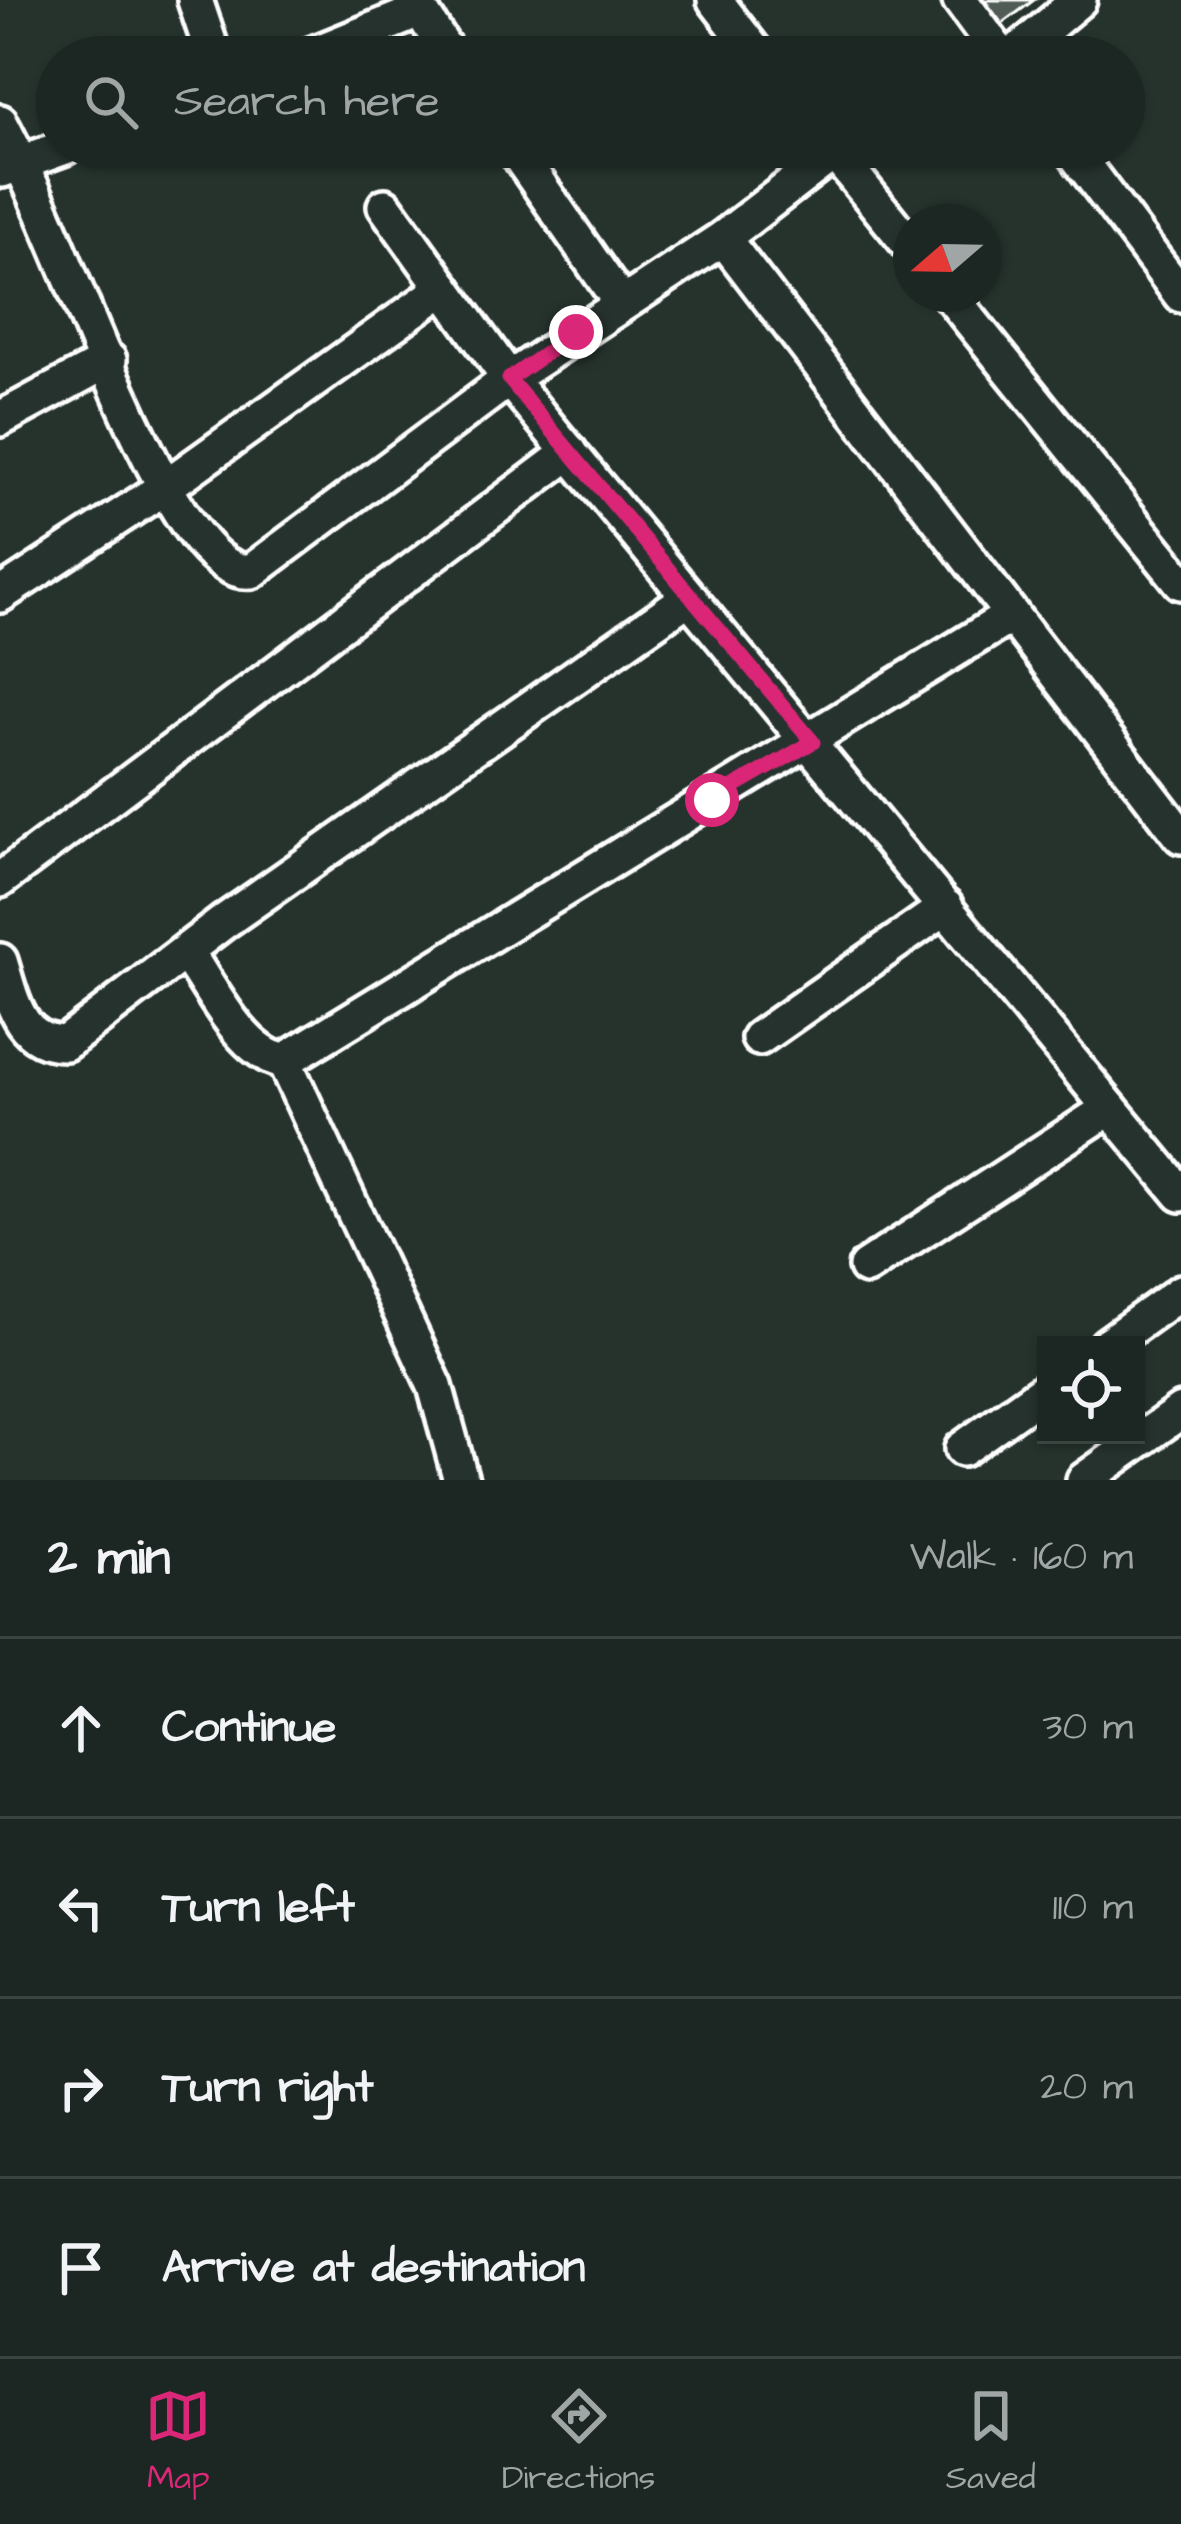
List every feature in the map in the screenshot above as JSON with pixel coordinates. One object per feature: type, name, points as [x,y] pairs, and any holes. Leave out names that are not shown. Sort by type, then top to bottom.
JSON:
[{"type":"street","points":[[194,0],[207,36]]},
{"type":"street","points":[[715,0],[743,36]]},
{"type":"street","points":[[960,0],[989,36]]},
{"type":"street","points":[[1033,36],[1079,0]]},
{"type":"street","points":[[351,36],[416,6],[436,36]]},
{"type":"street","points":[[0,122],[11,167],[109,360],[165,488],[220,562],[238,573],[251,571],[509,379],[723,238],[810,168]]},
{"type":"street","points":[[527,168],[621,303]]},
{"type":"street","points":[[850,168],[893,224]]},
{"type":"street","points":[[1086,168],[1181,295]]},
{"type":"street","points":[[386,206],[509,379],[813,742],[1181,1194]]},
{"type":"street","points":[[723,238],[1181,836]]},
{"type":"street","points":[[0,595],[165,488],[444,288]]},
{"type":"street","points":[[964,312],[1181,582]]},
{"type":"street","points":[[0,418],[109,360]]},
{"type":"street","points":[[0,880],[570,452]]},
{"type":"street","points":[[0,961],[27,1032],[46,1043],[65,1043],[186,952],[688,598]]},
{"type":"street","points":[[186,952],[250,1040],[268,1059],[284,1061],[813,742],[1012,615]]},
{"type":"street","points":[[759,1038],[946,907]]},
{"type":"street","points":[[284,1061],[435,1386],[461,1480]]},
{"type":"street","points":[[866,1267],[1110,1108]]},
{"type":"street","points":[[1120,1336],[1181,1292]]},
{"type":"street","points":[[962,1449],[1037,1395]]},
{"type":"street","points":[[1084,1480],[1181,1411]]},
{"type":"building","points":[[984,0],[1034,0],[1002,24]]},
{"type":"route","points":[[576,332],[509,379],[813,742],[712,800]]}]
